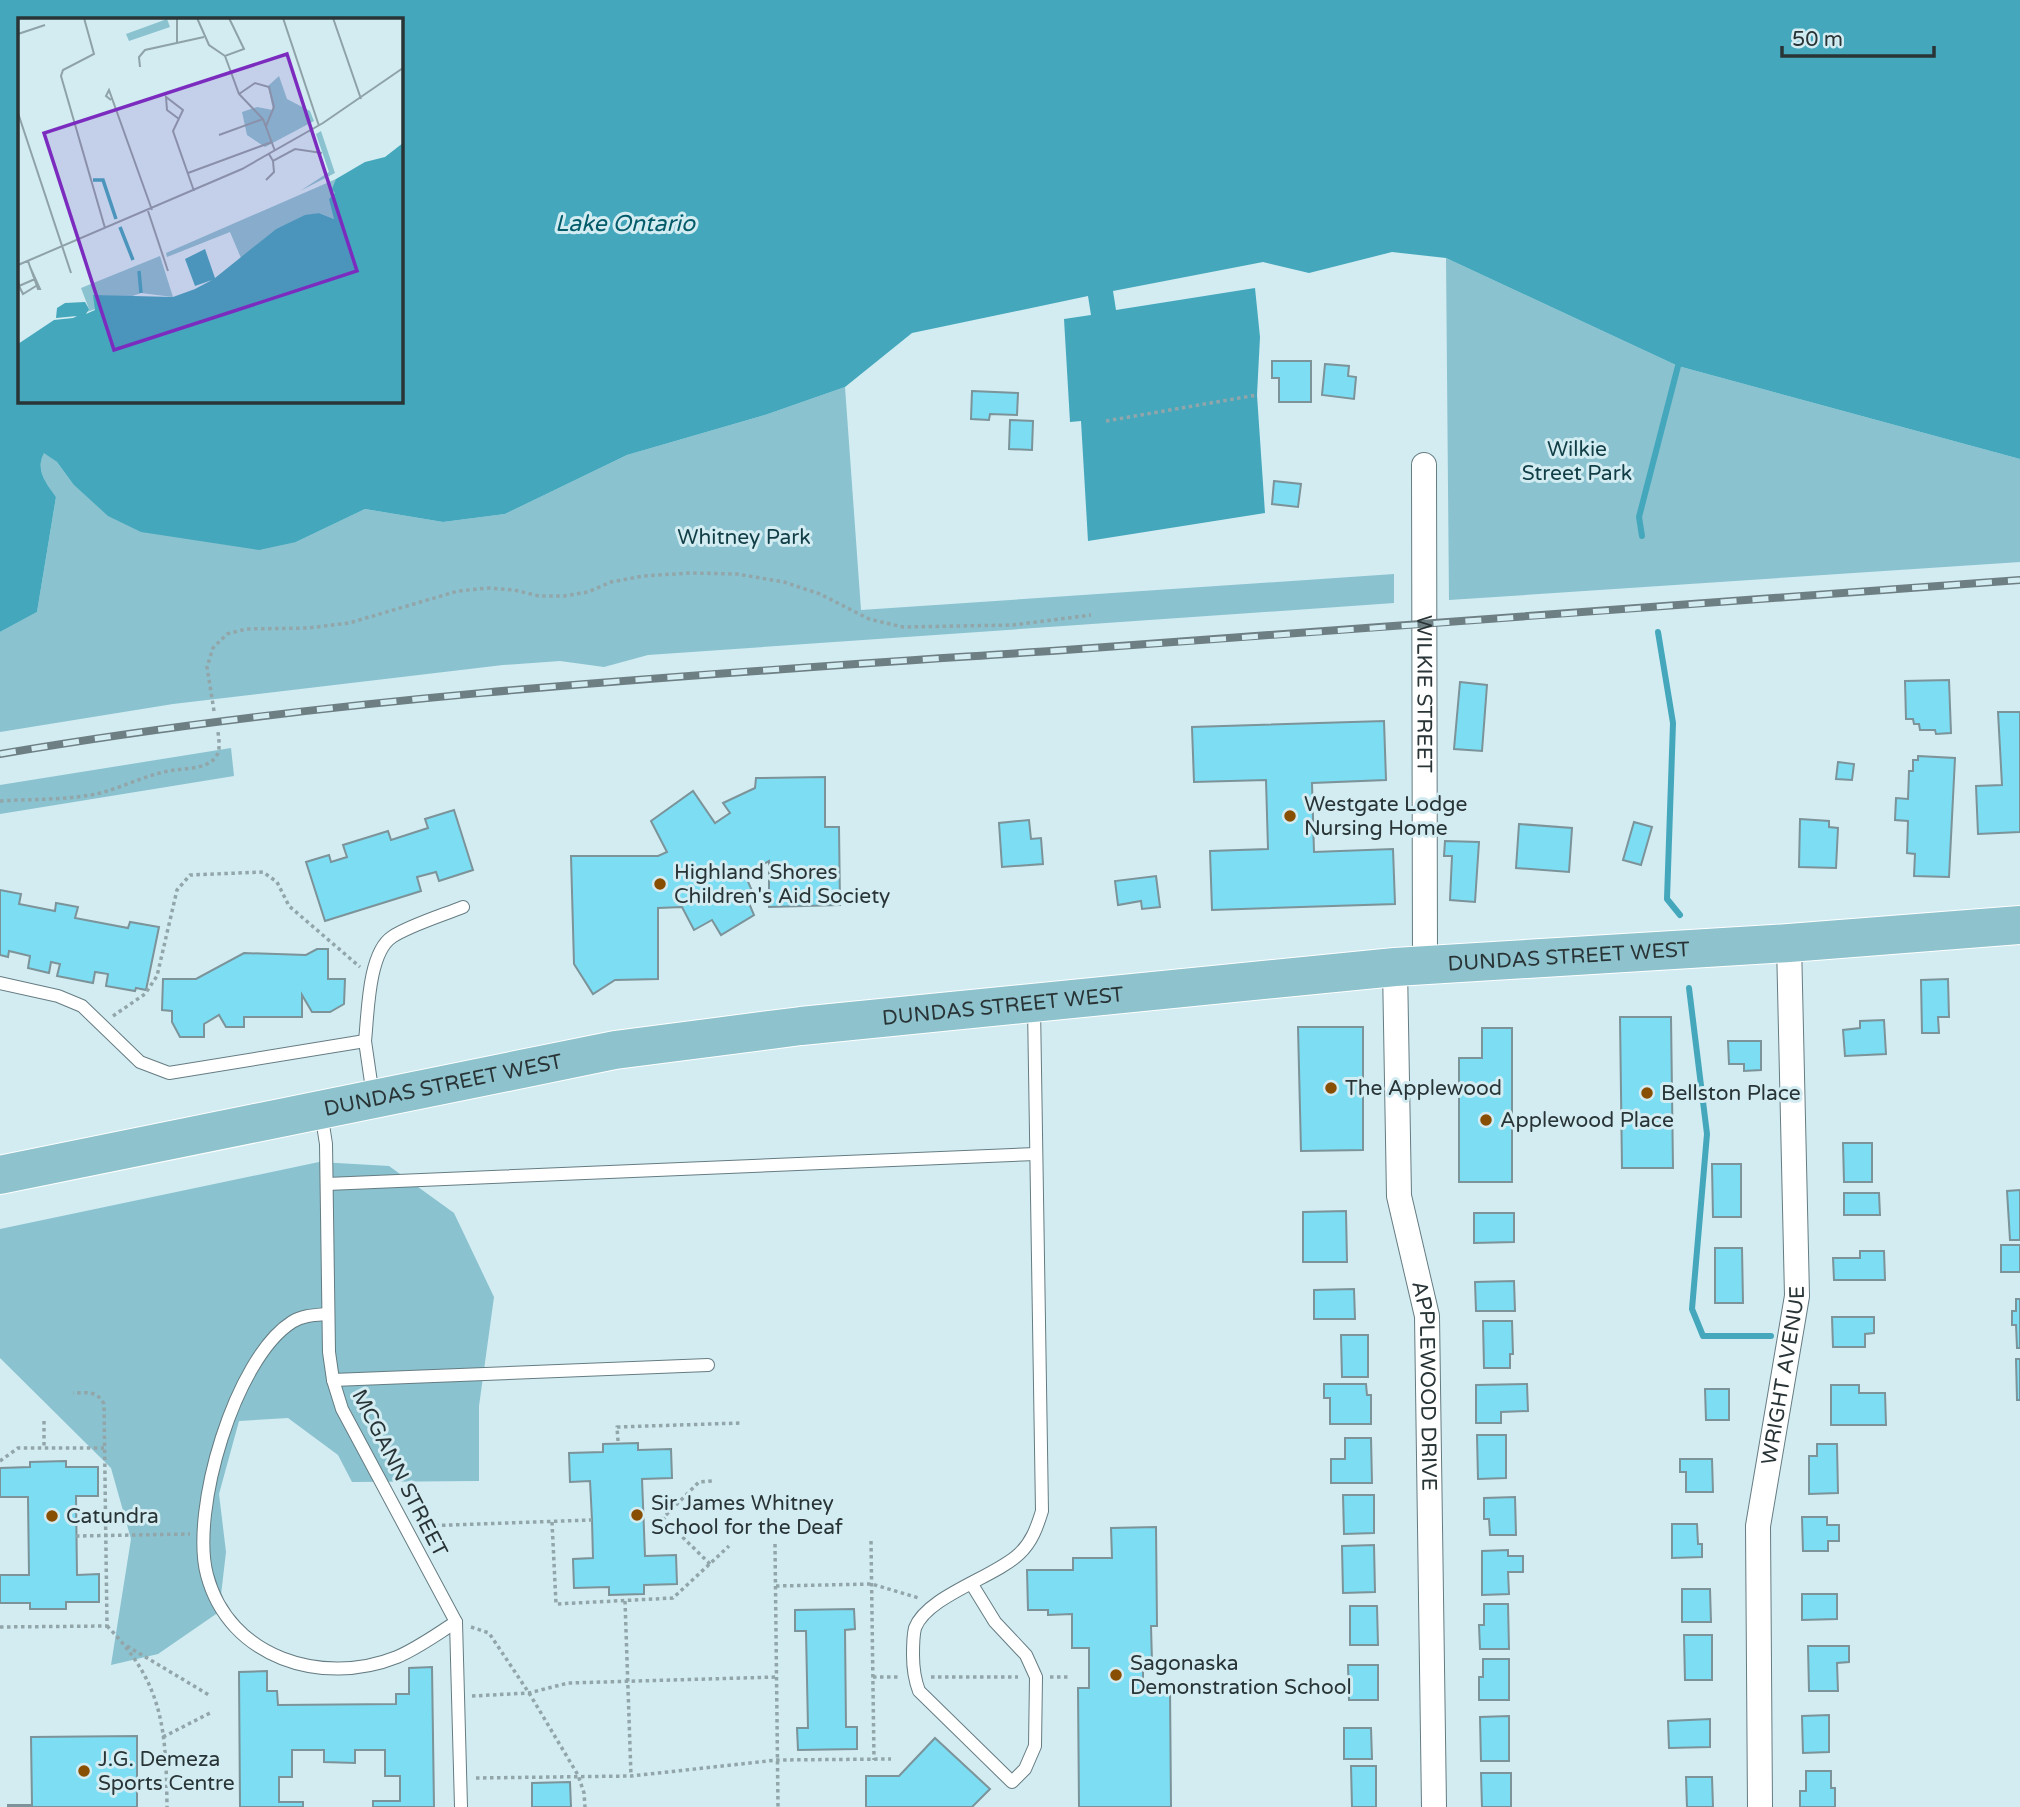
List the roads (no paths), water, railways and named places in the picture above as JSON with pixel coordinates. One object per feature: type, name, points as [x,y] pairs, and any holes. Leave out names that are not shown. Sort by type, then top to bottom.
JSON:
[{"type":"main road","name":"DUNDAS STREET WEST","points":[[0,1175],[615,1050],[801,1026],[1410,965],[1789,943],[2020,925]]},
{"type":"street","name":"WILKIE STREET","points":[[1410,965],[1424,465]]},
{"type":"street","name":"WRIGHT AVENUE","points":[[1760,1807],[1758,1526],[1797,1296],[1789,943]]},
{"type":"street","name":"APPLEWOOD DRIVE","points":[[1410,965],[1398,1196],[1427,1316],[1434,1807]]},
{"type":"lane","points":[[373,1098],[365,1041],[372,977],[380,950],[391,937],[463,907]]},
{"type":"lane","points":[[0,983],[58,996],[82,1006],[141,1062],[169,1073],[365,1041]]},
{"type":"lane","points":[[971,1583],[995,1622],[1026,1656],[1036,1677],[1035,1746],[1024,1769],[1012,1783],[919,1691],[913,1677],[913,1642],[915,1627],[923,1615],[938,1603],[971,1583],[1019,1554],[1034,1535],[1042,1511],[1034,1003]]},
{"type":"lane","name":"MCGANN STREET","points":[[321,1108],[326,1143],[329,1352],[333,1380],[342,1409],[456,1622],[461,1807]]},
{"type":"lane","points":[[327,1184],[1036,1154]]},
{"type":"lane","points":[[328,1314],[310,1315],[294,1320],[280,1331],[260,1356],[238,1397],[220,1441],[209,1487],[203,1534],[206,1573],[216,1602],[234,1628],[258,1647],[284,1659],[312,1667],[340,1669],[369,1665],[405,1653],[456,1622]]},
{"type":"lane","points":[[333,1380],[708,1365]]},
{"type":"water","name":"Lake Ontario","points":[[0,0],[2020,0],[2020,459],[1678,366],[1446,258],[1392,252],[1309,273],[1263,262],[1113,291],[1116,310],[1255,288],[1260,337],[1257,395],[1265,513],[1088,541],[1081,421],[1070,422],[1064,319],[1091,315],[1088,296],[912,333],[845,387],[765,415],[627,455],[505,514],[443,522],[365,509],[296,542],[259,550],[141,532],[108,516],[73,484],[57,462],[44,453],[41,471],[56,497],[37,612],[0,632]]},
{"type":"waterway","points":[[1642,536],[1639,517],[1678,366]]},
{"type":"waterway","points":[[1658,632],[1673,723],[1667,899],[1680,915]]},
{"type":"waterway","points":[[1689,988],[1707,1134],[1692,1309],[1703,1336],[1771,1336]]},
{"type":"railway","points":[[0,754],[265,716],[531,688],[2020,580]]},
{"type":"place","name":"Westgate Lodge Nursing Home","points":[[1290,816]]},
{"type":"place","name":"Highland Shores Children's Aid Society","points":[[660,884]]},
{"type":"place","name":"The Applewood","points":[[1331,1088]]},
{"type":"place","name":"Bellston Place","points":[[1647,1093]]},
{"type":"place","name":"Applewood Place","points":[[1486,1120]]},
{"type":"place","name":"Sir James Whitney School for the Deaf","points":[[637,1515]]},
{"type":"place","name":"Catundra","points":[[52,1516]]},
{"type":"place","name":"Sagonaska Demonstration School","points":[[1116,1675]]},
{"type":"place","name":"J.G. Demeza Sports Centre","points":[[84,1771]]},
{"type":"park label","name":"Wilkie Street Park","points":[[1577,461]]},
{"type":"park label","name":"Whitney Park","points":[[744,537]]}]
